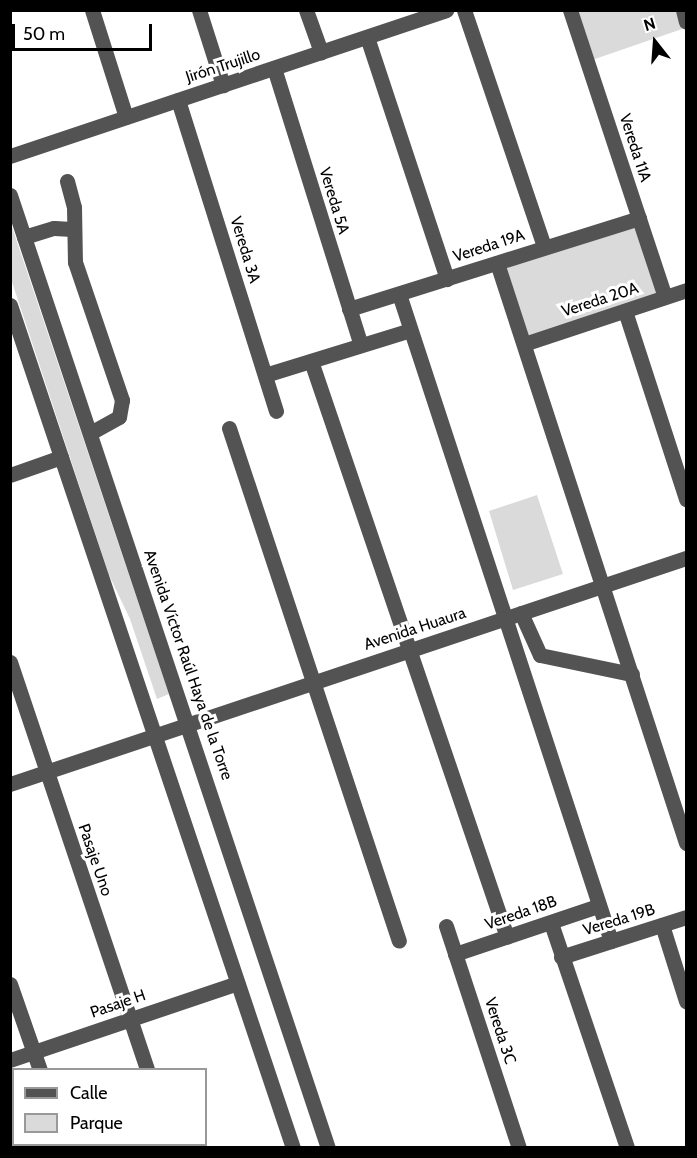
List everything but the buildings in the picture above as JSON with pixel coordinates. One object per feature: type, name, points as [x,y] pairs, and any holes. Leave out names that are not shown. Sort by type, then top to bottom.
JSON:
[{"type":"street","points":[[92,10],[126,117]]},
{"type":"street","points":[[199,10],[223,85]]},
{"type":"street","points":[[306,10],[321,52]]},
{"type":"street","name":"Jirón Trujillo","points":[[10,156],[367,37],[417,15],[446,10]]},
{"type":"street","points":[[464,10],[544,247]]},
{"type":"street","name":"Vereda 11A","points":[[570,10],[665,297]]},
{"type":"street","points":[[683,10],[687,22]]},
{"type":"street","points":[[367,37],[447,279]]},
{"type":"street","name":"Vereda 5A","points":[[274,68],[361,345]]},
{"type":"street","name":"Vereda 3A","points":[[178,100],[276,411]]},
{"type":"street","points":[[66,181],[74,207],[72,229],[75,262],[122,400],[119,417],[90,433]]},
{"type":"street","name":"Avenida Víctor Raúl Haya de la Torre","points":[[10,195],[189,723],[328,1148]]},
{"type":"street","name":"Vereda 19A","points":[[349,309],[639,218]]},
{"type":"street","points":[[24,237],[54,228],[72,229]]},
{"type":"street","points":[[497,263],[684,827],[687,843]]},
{"type":"street","name":"Vereda 20A","points":[[524,344],[687,291]]},
{"type":"street","points":[[399,294],[611,941]]},
{"type":"street","points":[[10,305],[293,1148]]},
{"type":"street","points":[[625,311],[687,499]]},
{"type":"street","points":[[265,375],[410,330]]},
{"type":"street","points":[[311,361],[411,649],[507,937]]},
{"type":"street","points":[[229,428],[399,941]]},
{"type":"street","points":[[10,475],[61,457]]},
{"type":"street","name":"Avenida Huaura","points":[[10,784],[687,558]]},
{"type":"street","points":[[521,613],[540,655],[632,674]]},
{"type":"street","name":"Pasaje Uno","points":[[10,662],[146,1068]]},
{"type":"street","name":"Vereda 18B","points":[[455,954],[598,906]]},
{"type":"street","name":"Vereda 19B","points":[[561,957],[687,916]]},
{"type":"street","points":[[550,923],[627,1148]]},
{"type":"street","points":[[662,925],[687,1001]]},
{"type":"street","name":"Vereda 3C","points":[[446,926],[519,1148]]},
{"type":"street","name":"Pasaje H","points":[[10,1060],[237,983]]},
{"type":"street","points":[[10,984],[39,1068]]},
{"type":"green space","points":[[575,11],[676,11],[682,29],[592,60]]},
{"type":"green space","points":[[10,221],[169,694],[157,699],[130,619],[109,575],[11,279]]},
{"type":"green space","points":[[635,224],[658,296],[527,337],[504,265]]},
{"type":"green space","points":[[537,495],[563,574],[513,590],[489,511]]}]
